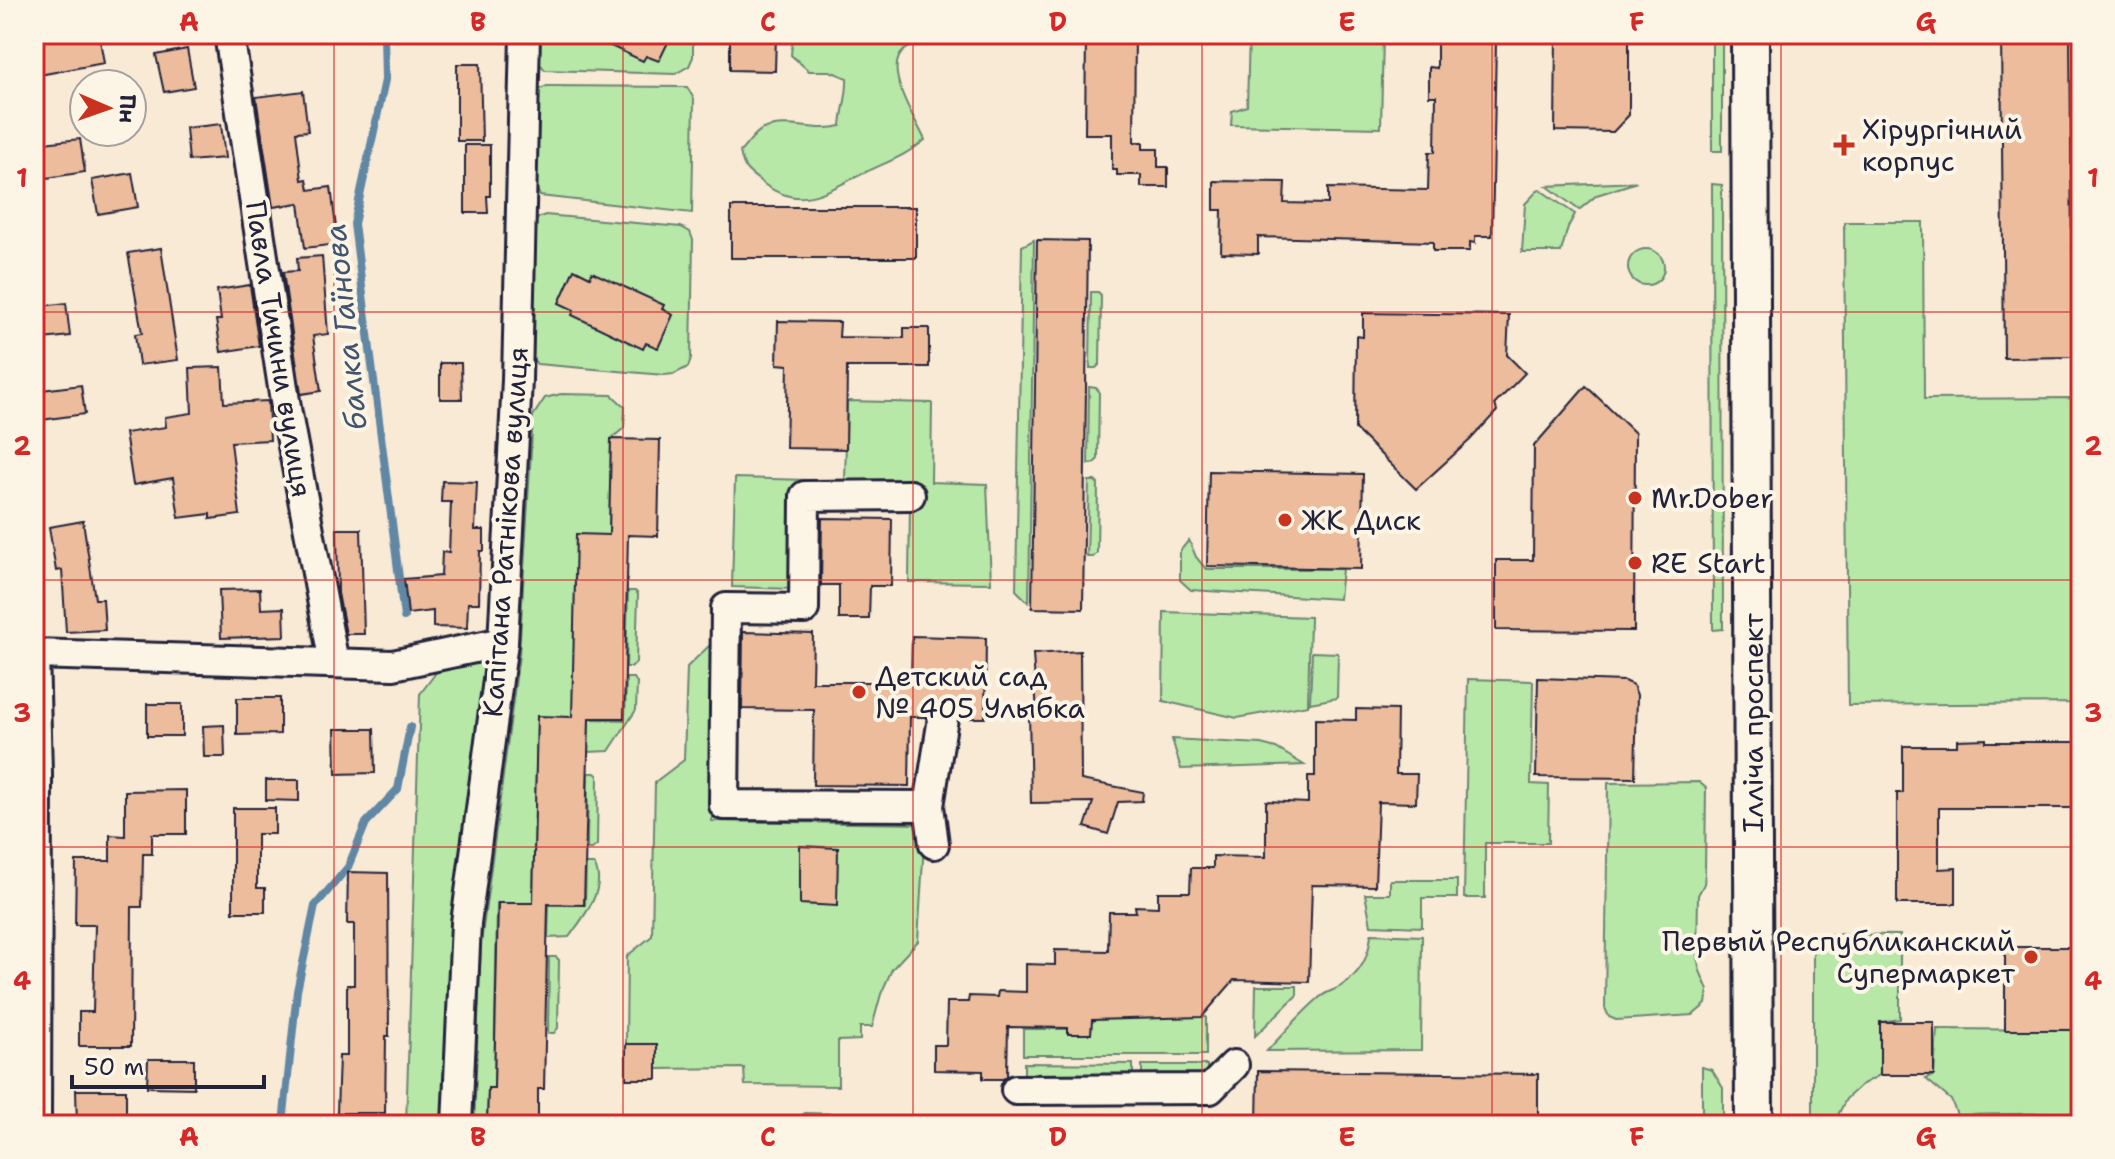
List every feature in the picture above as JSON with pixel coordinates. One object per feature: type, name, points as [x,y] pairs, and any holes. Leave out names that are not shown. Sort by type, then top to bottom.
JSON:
[{"type":"main road","name":"Ілліча проспект","points":[[1750,34],[1754,1125]]},
{"type":"street","name":"Павла Тичини вулиця","points":[[229,34],[287,414],[334,663]]},
{"type":"street","name":"Капітана Ратнікова вулиця","points":[[457,1125],[466,923],[503,642],[517,380],[525,34]]},
{"type":"street","points":[[910,495],[805,496],[804,609],[726,608],[724,805],[929,806]]},
{"type":"street","points":[[36,1125],[34,652],[393,665],[503,642]]},
{"type":"street","points":[[934,844],[929,806],[943,718]]},
{"type":"street","points":[[1016,1090],[1210,1089],[1234,1065]]},
{"type":"green space","points":[[539,34],[693,34],[693,57],[689,66],[675,74],[545,70],[539,63]]},
{"type":"green space","points":[[793,34],[975,34],[956,42],[909,47],[899,56],[899,83],[925,140],[904,154],[825,192],[801,197],[774,191],[760,181],[746,169],[740,152],[757,133],[773,126],[841,126],[847,78],[830,71],[809,71],[791,55]]},
{"type":"green space","points":[[1249,34],[1383,34],[1381,128],[1231,125],[1232,111],[1247,106]]},
{"type":"green space","points":[[1712,34],[1722,34],[1722,151],[1712,151]]},
{"type":"green space","points":[[547,86],[687,87],[694,99],[692,213],[540,196],[536,186],[537,95],[540,89]]},
{"type":"green space","points":[[1637,182],[1597,195],[1579,210],[1547,186]]},
{"type":"green space","points":[[1712,184],[1722,185],[1723,629],[1713,630]]},
{"type":"green space","points":[[1539,189],[1575,214],[1561,252],[1522,252],[1525,204]]},
{"type":"green space","points":[[545,215],[681,227],[690,232],[693,240],[691,358],[688,367],[664,375],[537,364],[533,359],[535,224],[538,218]]},
{"type":"green space","points":[[1844,222],[1923,222],[1924,399],[2081,398],[2081,703],[1848,705]]},
{"type":"green space","points":[[1034,240],[1029,603],[1016,590],[1022,246]]},
{"type":"green space","points":[[1646,249],[1659,254],[1664,267],[1659,280],[1646,285],[1633,280],[1628,267],[1633,254]]},
{"type":"green space","points":[[1091,292],[1101,295],[1100,364],[1096,368],[1090,368]]},
{"type":"green space","points":[[1089,387],[1099,391],[1098,459],[1088,464]]},
{"type":"green space","points":[[561,394],[612,395],[625,407],[624,428],[611,439],[609,535],[572,717],[537,717],[533,903],[497,903],[494,1088],[488,1089],[487,1125],[474,1125],[481,943],[519,655],[533,416],[545,398]]},
{"type":"green space","points":[[847,401],[932,403],[931,482],[987,484],[991,583],[909,582],[910,502],[798,499],[795,589],[732,587],[735,478],[845,481]]},
{"type":"green space","points":[[1089,481],[1098,484],[1097,553],[1093,557],[1087,557]]},
{"type":"green space","points":[[1189,540],[1196,557],[1206,569],[1342,569],[1339,599],[1191,590],[1180,580],[1180,551]]},
{"type":"green space","points":[[628,591],[638,594],[636,662],[632,667],[626,667]]},
{"type":"green space","points":[[1164,612],[1310,617],[1308,705],[1237,718],[1163,701]]},
{"type":"green space","points":[[713,642],[712,821],[920,824],[924,843],[918,941],[892,969],[872,1027],[860,1027],[860,1040],[838,1041],[838,1086],[745,1085],[744,1068],[657,1069],[657,1044],[626,1044],[627,956],[652,936],[655,782],[684,760],[687,667]]},
{"type":"green space","points":[[1312,652],[1338,653],[1337,698],[1310,703]]},
{"type":"green space","points":[[467,659],[482,660],[489,666],[452,912],[443,1125],[406,1125],[420,694],[438,670]]},
{"type":"green space","points":[[626,678],[634,678],[637,683],[636,710],[609,751],[588,752],[589,719],[625,720]]},
{"type":"green space","points":[[1468,679],[1533,681],[1531,784],[1549,785],[1548,843],[1485,843],[1485,898],[1464,898]]},
{"type":"green space","points":[[1172,739],[1261,744],[1276,748],[1304,765],[1181,769]]},
{"type":"green space","points":[[588,773],[598,776],[597,845],[592,849],[587,849]]},
{"type":"green space","points":[[1699,782],[1706,788],[1705,873],[1698,895],[1697,957],[1708,990],[1706,1004],[1693,1015],[1616,1020],[1609,1017],[1605,1008],[1608,783]]},
{"type":"green space","points":[[586,864],[594,864],[598,873],[592,902],[569,937],[548,938],[549,905],[585,905]]},
{"type":"green space","points":[[1390,880],[1457,880],[1457,898],[1422,898],[1422,927],[1371,925],[1365,894],[1390,894]]},
{"type":"green space","points":[[1371,934],[1422,936],[1421,1050],[1267,1051],[1320,997],[1354,976],[1366,957]]},
{"type":"green space","points":[[1813,934],[1900,935],[1900,1019],[1880,1022],[1880,1075],[1861,1085],[1846,1099],[1833,1125],[1813,1125]]},
{"type":"green space","points":[[549,957],[559,960],[558,1028],[554,1033],[548,1033]]},
{"type":"green space","points":[[1256,986],[1297,986],[1297,995],[1255,1036]]},
{"type":"green space","points":[[1100,1017],[1206,1017],[1206,1055],[1023,1055],[1023,1029],[1082,1029]]},
{"type":"green space","points":[[1937,1029],[2081,1030],[2081,1113],[1957,1115],[1951,1100],[1926,1079],[1934,1075]]},
{"type":"green space","points":[[1024,1063],[1133,1064],[1133,1076],[1024,1076]]},
{"type":"green space","points":[[1142,1065],[1207,1065],[1207,1078],[1142,1078]]},
{"type":"green space","points":[[1702,1067],[1712,1070],[1723,1088],[1723,1125],[1702,1125]]},
{"type":"green space","points":[[805,1113],[873,1115],[877,1125],[801,1123],[801,1116]]},
{"type":"building","points":[[34,34],[99,34],[104,63],[34,76]]},
{"type":"building","points":[[585,34],[672,34],[659,61],[646,56],[643,61]]},
{"type":"building","points":[[730,34],[776,34],[775,71],[730,70]]},
{"type":"building","points":[[1086,34],[1135,34],[1134,142],[1143,142],[1143,149],[1158,149],[1158,167],[1168,167],[1168,187],[1141,187],[1141,175],[1117,175],[1117,170],[1112,170],[1112,134],[1085,134]]},
{"type":"building","points":[[1437,34],[1474,34],[1474,43],[1496,43],[1492,236],[1475,236],[1475,243],[1470,242],[1470,251],[1433,251],[1433,242],[1258,237],[1258,254],[1221,253],[1222,210],[1214,210],[1214,181],[1285,182],[1284,203],[1328,204],[1328,188],[1428,190],[1429,152],[1435,152],[1436,96],[1429,96],[1429,67],[1437,68]]},
{"type":"building","points":[[1556,34],[1629,34],[1629,115],[1613,132],[1555,131]]},
{"type":"building","points":[[2001,34],[2070,34],[2072,248],[2081,248],[2081,340],[2073,340],[2073,357],[2004,358]]},
{"type":"building","points":[[187,49],[194,87],[164,92],[156,55]]},
{"type":"building","points":[[457,64],[480,64],[482,141],[457,141]]},
{"type":"building","points":[[303,91],[308,131],[296,132],[302,180],[307,179],[309,190],[331,187],[338,244],[305,248],[299,203],[273,207],[256,97]]},
{"type":"building","points":[[221,124],[225,158],[189,161],[186,128]]},
{"type":"building","points":[[68,140],[68,148],[81,148],[85,172],[34,180],[34,144]]},
{"type":"building","points":[[465,145],[490,145],[488,213],[465,213]]},
{"type":"building","points":[[132,173],[138,207],[98,214],[92,180]]},
{"type":"building","points":[[731,207],[916,207],[916,258],[731,258]]},
{"type":"building","points":[[1037,240],[1088,241],[1083,609],[1032,608]]},
{"type":"building","points":[[161,248],[178,360],[139,365],[135,334],[142,333],[128,253]]},
{"type":"building","points":[[322,256],[328,334],[313,336],[321,391],[301,394],[283,272],[298,271],[297,258]]},
{"type":"building","points":[[574,269],[590,277],[592,272],[664,305],[662,309],[673,315],[658,348],[646,343],[643,349],[572,315],[574,310],[559,303]]},
{"type":"building","points":[[250,285],[259,346],[221,352],[216,320],[221,320],[217,290]]},
{"type":"building","points":[[66,303],[70,336],[34,340],[34,307]]},
{"type":"building","points":[[1363,313],[1509,315],[1507,355],[1525,373],[1495,404],[1497,411],[1470,440],[1416,489],[1355,429],[1356,336],[1363,337]]},
{"type":"building","points":[[778,321],[840,322],[839,337],[904,338],[904,328],[929,328],[929,367],[847,367],[846,449],[786,448],[788,365],[777,364]]},
{"type":"building","points":[[440,363],[461,363],[462,399],[440,399]]},
{"type":"building","points":[[222,367],[224,403],[268,401],[270,440],[231,442],[240,515],[210,519],[210,514],[179,518],[173,478],[133,485],[125,433],[166,427],[165,417],[192,413],[190,368]]},
{"type":"building","points":[[81,385],[85,414],[34,421],[34,391]]},
{"type":"building","points":[[1586,386],[1635,433],[1634,631],[1496,630],[1496,560],[1533,560],[1534,446]]},
{"type":"building","points":[[611,439],[660,440],[658,536],[628,535],[624,718],[589,718],[584,905],[548,904],[544,1089],[538,1089],[538,1125],[487,1125],[488,1088],[494,1088],[498,903],[533,903],[537,716],[572,717],[576,534],[609,535]]},
{"type":"building","name":"ЖК Диск","points":[[1209,471],[1363,474],[1361,569],[1207,566]]},
{"type":"building","points":[[442,481],[477,482],[475,530],[484,530],[484,551],[480,551],[479,603],[468,603],[467,628],[433,627],[433,611],[408,614],[404,579],[441,576],[442,552],[449,553],[451,502],[441,502]]},
{"type":"building","points":[[822,518],[892,519],[891,586],[870,586],[869,619],[839,619],[839,585],[821,585]]},
{"type":"building","points":[[83,521],[95,599],[103,599],[105,630],[66,632],[62,570],[56,571],[49,527]]},
{"type":"building","points":[[337,529],[361,529],[364,634],[346,634],[338,593]]},
{"type":"building","points":[[260,589],[261,609],[284,608],[285,636],[221,638],[219,590]]},
{"type":"building","points":[[743,632],[813,634],[812,682],[911,682],[912,636],[986,638],[985,718],[960,718],[954,705],[945,701],[930,707],[926,717],[910,717],[909,786],[813,785],[814,710],[742,709]]},
{"type":"building","points":[[1080,651],[1081,780],[1143,792],[1142,801],[1118,802],[1108,834],[1085,827],[1093,802],[1031,803],[1029,713],[1037,713],[1033,654]]},
{"type":"building","points":[[1538,678],[1624,681],[1633,685],[1637,695],[1635,778],[1536,777]]},
{"type":"building","points":[[237,698],[280,698],[280,734],[237,735]]},
{"type":"building","points":[[147,704],[182,704],[182,736],[147,736]]},
{"type":"building","points":[[1356,709],[1397,710],[1396,774],[1417,774],[1416,803],[1378,802],[1375,886],[1312,885],[1309,982],[1234,980],[1202,1017],[1092,1020],[1091,1034],[1068,1034],[1068,1028],[1008,1027],[1007,1076],[1003,1079],[983,1079],[983,1071],[934,1070],[934,1045],[946,1045],[947,1002],[968,1002],[969,996],[997,997],[998,991],[1026,992],[1026,964],[1055,965],[1055,950],[1108,951],[1109,912],[1136,912],[1135,906],[1158,907],[1158,892],[1190,892],[1191,868],[1213,868],[1213,856],[1266,857],[1266,801],[1308,803],[1308,776],[1315,776],[1315,719],[1356,720]]},
{"type":"building","points":[[224,725],[225,757],[204,757],[203,726]]},
{"type":"building","points":[[335,729],[374,729],[375,773],[336,774]]},
{"type":"building","points":[[1986,739],[1986,742],[2081,742],[2081,808],[1939,808],[1939,869],[1956,868],[1956,904],[1897,904],[1897,793],[1903,793],[1903,746],[1957,746],[1957,740]]},
{"type":"building","points":[[266,780],[299,780],[299,801],[266,800]]},
{"type":"building","points":[[186,790],[186,834],[152,834],[152,854],[143,854],[142,907],[132,907],[131,1046],[79,1046],[79,1012],[93,1012],[95,925],[75,925],[76,861],[110,861],[110,835],[125,836],[125,791]]},
{"type":"building","points":[[233,808],[275,808],[275,834],[257,834],[257,888],[265,888],[265,912],[233,912]]},
{"type":"building","points":[[800,846],[838,848],[837,906],[800,904]]},
{"type":"building","points":[[348,872],[388,873],[389,1036],[386,1036],[385,1113],[337,1113],[339,1056],[347,1056],[347,985],[354,985],[354,924],[347,924]]},
{"type":"building","points":[[2005,947],[2081,947],[2081,1030],[2005,1030]]},
{"type":"building","points":[[1880,1022],[1934,1022],[1934,1075],[1880,1075]]},
{"type":"building","points":[[626,1044],[657,1044],[657,1079],[626,1079]]},
{"type":"building","points":[[148,1059],[194,1059],[194,1088],[147,1087]]},
{"type":"building","points":[[1258,1071],[1538,1074],[1538,1125],[1257,1125]]},
{"type":"building","points":[[76,1090],[126,1090],[126,1125],[77,1125]]},
{"type":"waterway","name":"балка Гаїнова","points":[[384,34],[385,80],[354,224],[404,617]]},
{"type":"waterway","points":[[286,1125],[284,1114],[297,991],[315,906],[348,867],[366,823],[398,789],[410,727]]},
{"type":"place","name":"Хірургічний корпус","points":[[1844,145]]},
{"type":"place","name":"Mr.Dober","points":[[1635,498]]},
{"type":"place","name":"ЖК Диск","points":[[1285,520]]},
{"type":"place","name":"RE Start","points":[[1635,563]]},
{"type":"place","name":"Детский сад № 405 Улыбка","points":[[859,692]]},
{"type":"place","name":"Первый Республиканский Супермаркет","points":[[2031,957]]}]
